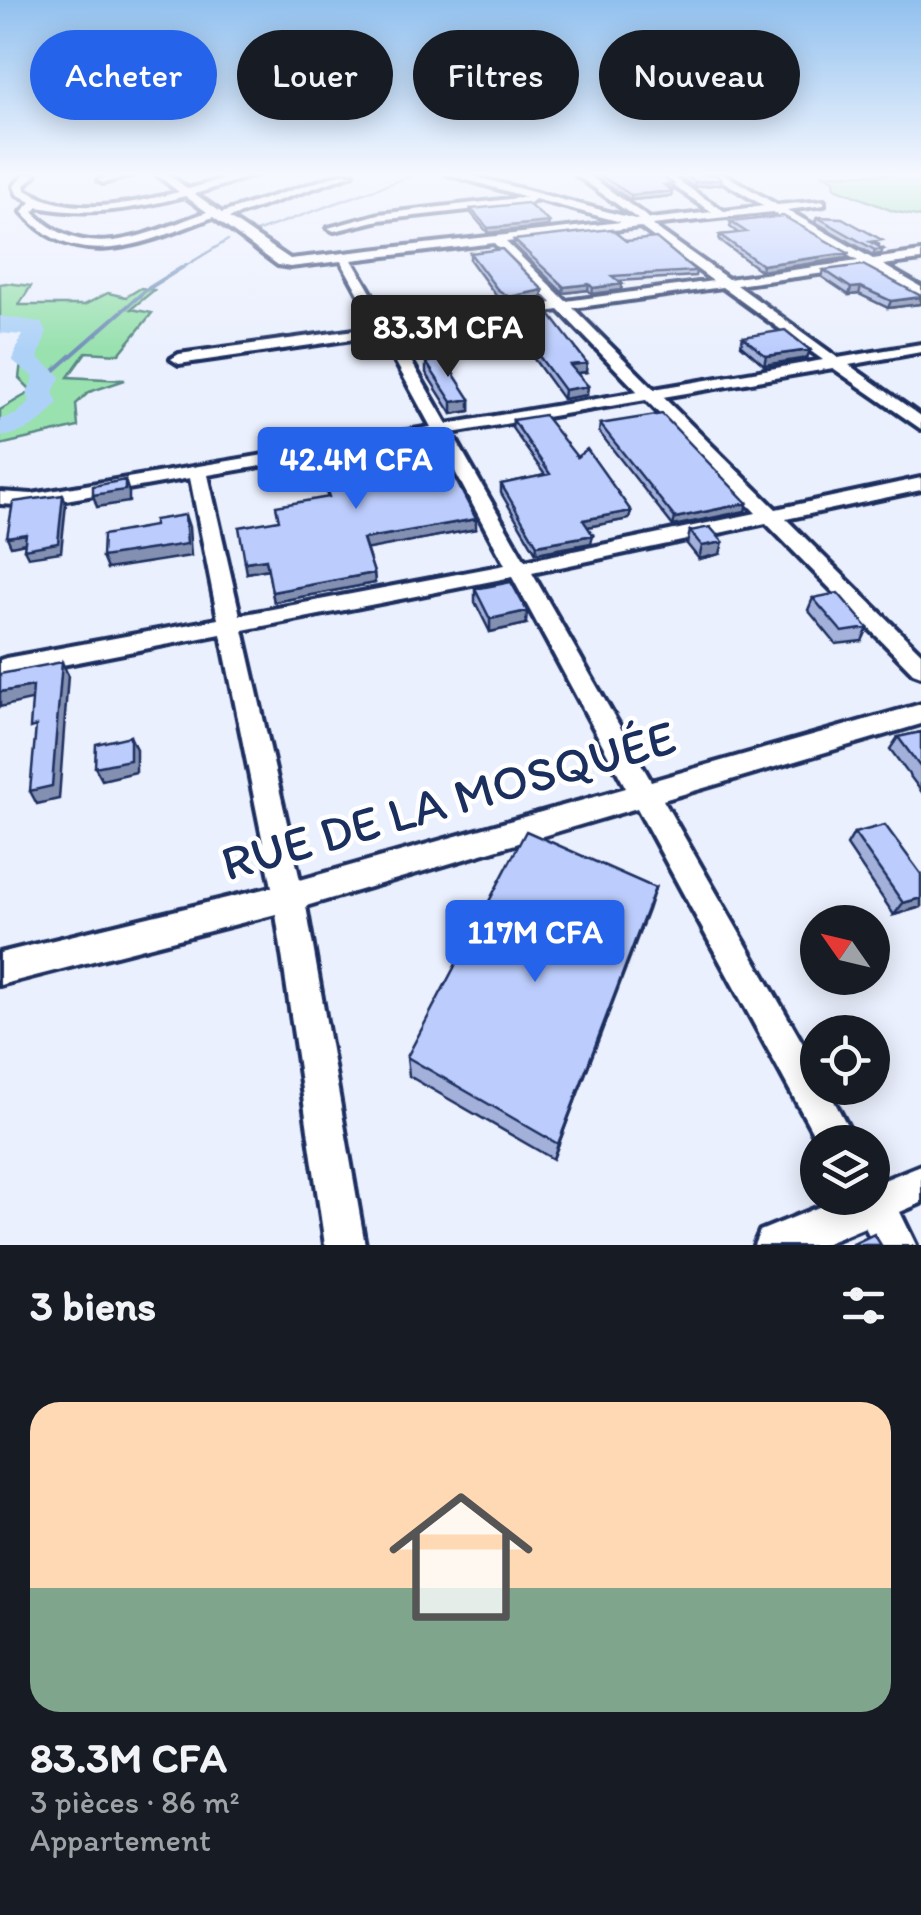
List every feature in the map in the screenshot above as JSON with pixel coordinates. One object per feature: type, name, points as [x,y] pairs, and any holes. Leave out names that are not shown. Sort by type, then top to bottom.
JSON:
[{"type":"street","points":[[47,232],[78,244],[160,232]]},
{"type":"street","points":[[241,232],[282,262],[346,260],[580,232]]},
{"type":"street","points":[[658,232],[722,283],[921,424]]},
{"type":"street","points":[[814,232],[921,292]]},
{"type":"street","points":[[498,242],[921,667]]},
{"type":"street","points":[[179,359],[921,256]]},
{"type":"street","points":[[346,260],[444,429],[828,1125]]},
{"type":"street","points":[[0,498],[32,500],[921,348]]},
{"type":"street","points":[[198,471],[288,898],[344,1245]]},
{"type":"street","points":[[6,666],[520,570],[921,484]]},
{"type":"street","name":"RUE DE LA MOSQUÉE","points":[[0,970],[288,898],[921,714]]},
{"type":"street","points":[[890,1195],[921,1184]]},
{"type":"street","points":[[774,1245],[841,1215]]},
{"type":"street","points":[[880,1215],[896,1245]]},
{"type":"green space","points":[[0,284],[31,286],[19,305],[84,305],[108,293],[126,297],[141,288],[154,290],[131,309],[152,313],[119,354],[86,352],[68,377],[125,380],[89,392],[76,404],[78,427],[0,445],[0,410],[32,391],[19,378],[25,329],[0,330]]},
{"type":"building","points":[[584,232],[615,232],[626,241],[656,238],[696,271],[612,276],[622,284],[564,287],[514,240]]},
{"type":"building","points":[[811,232],[848,253],[762,265],[720,235]]},
{"type":"building","points":[[844,232],[868,232],[882,240],[870,242],[883,249],[875,250]]},
{"type":"building","points":[[502,249],[543,290],[509,297],[497,289],[470,253]]},
{"type":"building","points":[[863,265],[921,297],[891,301],[861,287],[851,288],[824,270]]},
{"type":"building","points":[[545,308],[587,363],[570,365],[588,386],[564,390],[516,325],[530,323],[520,311]]},
{"type":"building","points":[[785,330],[810,350],[766,356],[743,337]]},
{"type":"building","points":[[444,359],[470,399],[452,402],[426,362]]},
{"type":"building","points":[[662,414],[747,503],[675,518],[600,424]]},
{"type":"building","points":[[544,415],[577,457],[587,449],[631,511],[583,520],[593,535],[537,545],[501,484],[550,474],[513,420]]},
{"type":"building","points":[[406,436],[409,443],[423,441],[433,461],[445,459],[476,519],[363,539],[374,573],[272,592],[266,559],[245,562],[239,527],[279,520],[276,506],[329,497],[315,451]]},
{"type":"building","points":[[125,480],[125,490],[93,495],[93,486]]},
{"type":"building","points":[[63,495],[58,543],[24,549],[26,534],[7,537],[13,502]]},
{"type":"building","points":[[185,515],[187,544],[102,557],[103,535],[154,526],[154,520]]},
{"type":"building","points":[[710,527],[723,542],[702,546],[690,531]]},
{"type":"building","points":[[511,582],[527,611],[490,619],[475,589]]},
{"type":"building","points":[[838,593],[868,628],[842,632],[813,598]]},
{"type":"building","points":[[62,662],[52,786],[30,791],[36,726],[30,728],[33,686],[0,692],[0,674]]},
{"type":"building","points":[[921,732],[921,768],[898,737]]},
{"type":"building","points":[[130,736],[130,760],[95,767],[96,744]]},
{"type":"building","points":[[885,825],[921,874],[921,898],[903,903],[854,833]]},
{"type":"building","points":[[526,831],[655,888],[558,1144],[407,1057]]},
{"type":"building","points":[[874,1234],[881,1245],[851,1245]]},
{"type":"waterway","points":[[250,234],[255,232]]},
{"type":"waterway","points":[[182,268],[228,240]]},
{"type":"waterway","points":[[48,376],[146,290],[186,265]]},
{"type":"waterway","points":[[0,323],[9,328],[32,327],[35,331],[25,360],[48,376],[40,392],[44,403],[20,424],[0,428]]}]
